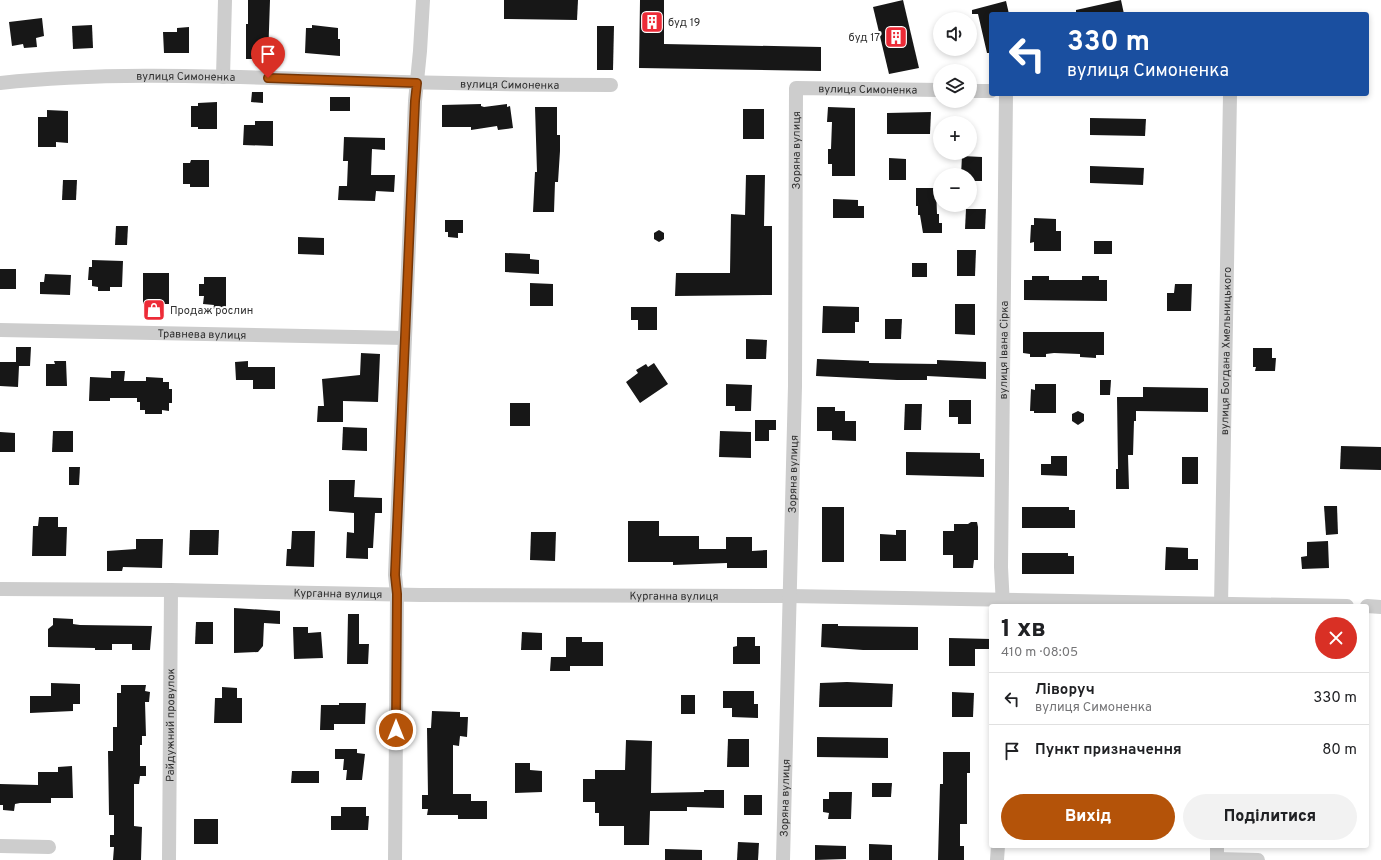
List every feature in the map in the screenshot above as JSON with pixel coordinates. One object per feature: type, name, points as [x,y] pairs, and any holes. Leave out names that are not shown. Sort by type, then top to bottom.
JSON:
[{"type":"street","points":[[223,77],[225,0]]},
{"type":"street","points":[[395,860],[397,594],[395,575],[415,101],[423,0]]},
{"type":"street","name":"вулиця Симоненка","points":[[0,83],[53,77],[223,77],[417,83],[611,85]]},
{"type":"street","name":"вулиця Симоненка","points":[[796,88],[933,90]]},
{"type":"street","name":"Зоряна вулиця","points":[[783,860],[795,386],[796,88]]},
{"type":"street","points":[[977,91],[989,91]]},
{"type":"street","name":"вулиця Івана Сірка","points":[[1003,602],[1001,567],[1006,96]]},
{"type":"street","name":"вулиця Богдана Хмельницького","points":[[1221,604],[1230,96]]},
{"type":"street","name":"Травнева вулиця","points":[[0,330],[405,338]]},
{"type":"street","name":"Курганна вулиця","points":[[0,590],[171,590],[397,594],[789,596],[1003,602],[1148,604]]},
{"type":"street","name":"Райдужний провулок","points":[[169,860],[171,590]]},
{"type":"street","points":[[1369,606],[1381,606]]},
{"type":"street","points":[[0,846],[49,847]]},
{"type":"street","points":[[997,860],[998,848]]},
{"type":"street","points":[[1217,855],[1258,860]]},
{"type":"building","points":[[248,0],[270,0],[268,59],[246,59]]},
{"type":"building","points":[[504,0],[578,0],[577,20],[504,19]]},
{"type":"building","name":"буд 19","points":[[640,0],[664,0],[664,44],[821,47],[821,71],[639,68]]},
{"type":"building","name":"буд 17","points":[[903,0],[919,68],[889,74],[873,7]]},
{"type":"building","points":[[1121,0],[1124,12],[1076,12],[1076,10]]},
{"type":"building","points":[[1006,1],[1009,12],[989,12],[989,53],[987,53],[978,14],[977,12],[972,12],[972,10]]},
{"type":"building","points":[[42,18],[44,36],[36,38],[37,47],[24,48],[23,44],[12,46],[9,22]]},
{"type":"building","points":[[92,25],[93,48],[73,49],[72,26]]},
{"type":"building","points":[[312,25],[338,28],[338,39],[340,39],[340,56],[305,53],[306,28],[312,28]]},
{"type":"building","points":[[597,26],[614,26],[613,70],[597,70]]},
{"type":"building","points":[[189,27],[189,53],[164,53],[163,32],[177,32],[177,28]]},
{"type":"building","points":[[252,92],[263,92],[263,103],[251,102]]},
{"type":"building","points":[[330,97],[350,97],[350,111],[330,111]]},
{"type":"building","points":[[217,102],[217,129],[198,129],[198,127],[191,127],[191,106],[198,106],[198,103]]},
{"type":"building","points":[[481,104],[481,106],[484,107],[507,104],[507,107],[510,106],[513,128],[498,130],[497,126],[471,130],[471,127],[442,127],[442,105]]},
{"type":"building","points":[[535,107],[557,107],[557,135],[560,135],[560,151],[558,182],[555,182],[554,212],[533,212],[535,172],[537,172]]},
{"type":"building","points":[[828,107],[855,108],[855,176],[832,176],[832,164],[828,164],[828,149],[831,149],[832,122],[827,122]]},
{"type":"building","points":[[743,109],[764,109],[764,139],[743,139]]},
{"type":"building","points":[[47,110],[68,111],[68,143],[56,142],[56,147],[38,147],[38,117],[47,117]]},
{"type":"building","points":[[931,112],[930,134],[887,134],[887,113]]},
{"type":"building","points":[[1090,118],[1146,119],[1145,136],[1090,135]]},
{"type":"building","points":[[255,121],[273,121],[273,146],[243,145],[244,125],[255,125]]},
{"type":"building","points":[[344,137],[385,138],[385,150],[372,149],[371,175],[395,175],[394,192],[376,191],[375,201],[338,200],[339,186],[347,186],[348,161],[343,161]]},
{"type":"building","points":[[977,157],[982,157],[982,181],[977,181],[977,168],[961,168],[962,160],[977,160]]},
{"type":"building","points":[[889,158],[906,159],[906,180],[889,180]]},
{"type":"building","points":[[191,160],[209,160],[209,187],[190,187],[190,184],[183,184],[183,163],[190,163]]},
{"type":"building","points":[[1090,166],[1144,168],[1143,185],[1090,183]]},
{"type":"building","points":[[746,175],[765,175],[764,226],[772,226],[772,295],[675,296],[676,273],[730,273],[731,214],[745,215]]},
{"type":"building","points":[[63,180],[77,180],[76,200],[62,200]]},
{"type":"building","points":[[916,188],[933,188],[933,212],[937,212],[937,214],[939,214],[939,223],[942,223],[942,233],[923,233],[920,215],[918,215],[918,206],[916,206]]},
{"type":"building","points":[[833,199],[858,200],[858,206],[864,206],[864,218],[833,218]]},
{"type":"building","points":[[977,209],[986,209],[985,229],[965,229],[966,212],[977,212]]},
{"type":"building","points":[[1034,218],[1056,219],[1056,231],[1061,231],[1061,251],[1034,251],[1034,242],[1030,243],[1031,225],[1034,225]]},
{"type":"building","points":[[445,220],[463,220],[463,233],[458,233],[458,238],[448,237],[448,232],[445,232]]},
{"type":"building","points":[[116,226],[128,226],[127,245],[115,245]]},
{"type":"building","points":[[659,230],[664,233],[664,239],[659,242],[654,239],[654,233]]},
{"type":"building","points":[[298,237],[324,238],[324,255],[298,254]]},
{"type":"building","points":[[1094,241],[1112,241],[1112,254],[1094,254]]},
{"type":"building","points":[[957,250],[976,250],[975,276],[957,276]]},
{"type":"building","points":[[505,253],[530,254],[530,259],[539,260],[539,274],[505,272]]},
{"type":"building","points":[[92,260],[123,261],[122,287],[110,287],[110,291],[98,291],[98,287],[92,286],[92,280],[88,280],[89,267],[92,267]]},
{"type":"building","points":[[912,263],[927,263],[927,277],[912,277]]},
{"type":"building","points":[[0,269],[16,269],[16,289],[0,289]]},
{"type":"building","points":[[143,273],[169,273],[169,304],[143,304]]},
{"type":"building","points":[[45,274],[71,275],[70,295],[40,294],[40,282],[44,282]]},
{"type":"building","points":[[1032,276],[1049,276],[1049,280],[1082,280],[1082,276],[1099,276],[1099,280],[1107,280],[1107,301],[1024,300],[1024,280],[1032,280]]},
{"type":"building","points":[[204,277],[226,277],[226,309],[213,309],[214,305],[203,304],[204,296],[199,296],[199,284],[204,284]]},
{"type":"building","points":[[530,283],[553,284],[553,306],[530,306]]},
{"type":"building","points":[[1175,284],[1192,284],[1191,311],[1167,311],[1167,293],[1174,293]]},
{"type":"building","points":[[955,304],[975,304],[975,335],[955,334]]},
{"type":"building","points":[[823,306],[859,307],[859,322],[855,322],[855,333],[822,333]]},
{"type":"building","points":[[631,307],[657,307],[657,330],[638,330],[638,320],[631,320]]},
{"type":"building","points":[[885,319],[902,319],[901,339],[885,339]]},
{"type":"building","points":[[1023,332],[1104,332],[1104,355],[1096,355],[1096,358],[1080,357],[1080,354],[1054,353],[1046,354],[1046,357],[1030,357],[1030,354],[1023,353]]},
{"type":"building","points":[[746,339],[767,340],[766,359],[746,359]]},
{"type":"building","points":[[16,347],[31,347],[30,366],[19,366],[18,387],[0,386],[0,362],[16,362]]},
{"type":"building","points":[[1253,348],[1272,348],[1272,358],[1276,358],[1275,371],[1255,371],[1256,367],[1253,367]]},
{"type":"building","points":[[361,353],[380,354],[378,402],[343,401],[343,422],[317,422],[318,406],[324,406],[322,379],[360,375]]},
{"type":"building","points":[[817,359],[869,361],[869,363],[937,364],[937,360],[986,362],[986,379],[927,376],[927,380],[897,380],[816,376]]},
{"type":"building","points":[[54,361],[66,361],[67,386],[46,386],[46,364],[55,364]]},
{"type":"building","points":[[248,361],[248,367],[275,367],[275,389],[253,389],[253,380],[236,380],[235,362]]},
{"type":"building","points":[[654,363],[668,384],[640,403],[626,382],[638,373],[636,370],[646,364],[648,367]]},
{"type":"building","points":[[111,371],[125,371],[124,381],[146,381],[146,377],[163,378],[163,382],[169,382],[169,389],[172,389],[172,403],[169,403],[169,411],[162,410],[162,414],[145,414],[145,410],[140,410],[140,402],[137,402],[137,398],[110,398],[110,401],[89,401],[90,377],[111,378]]},
{"type":"building","points":[[1100,380],[1111,380],[1110,395],[1100,395]]},
{"type":"building","points":[[726,384],[752,385],[751,411],[735,411],[735,406],[726,406]]},
{"type":"building","points":[[1035,384],[1056,384],[1056,413],[1034,413],[1034,411],[1030,411],[1031,389],[1035,390]]},
{"type":"building","points":[[1143,387],[1208,388],[1208,412],[1136,411],[1136,421],[1134,421],[1133,455],[1128,455],[1129,489],[1116,489],[1116,469],[1118,469],[1117,397],[1143,397]]},
{"type":"building","points":[[949,400],[971,400],[971,424],[958,424],[958,417],[949,417]]},
{"type":"building","points":[[510,403],[530,403],[530,426],[510,426]]},
{"type":"building","points":[[905,404],[922,404],[921,430],[904,430]]},
{"type":"building","points":[[817,407],[835,407],[835,411],[845,411],[845,421],[856,421],[856,441],[832,440],[832,431],[817,431]]},
{"type":"building","points":[[1078,411],[1084,414],[1084,421],[1078,425],[1072,421],[1072,414]]},
{"type":"building","points":[[755,420],[776,420],[776,430],[769,430],[769,441],[755,441]]},
{"type":"building","points":[[343,427],[367,428],[367,451],[342,450]]},
{"type":"building","points":[[53,431],[73,431],[73,452],[52,452]]},
{"type":"building","points":[[720,431],[751,432],[751,458],[719,457]]},
{"type":"building","points":[[0,432],[15,433],[15,452],[0,452]]},
{"type":"building","points":[[1341,446],[1381,447],[1381,470],[1340,469]]},
{"type":"building","points":[[906,452],[980,453],[980,459],[984,459],[984,477],[906,475]]},
{"type":"building","points":[[1051,456],[1067,456],[1067,476],[1041,475],[1041,464],[1051,464]]},
{"type":"building","points":[[1182,457],[1198,457],[1198,484],[1182,484]]},
{"type":"building","points":[[69,467],[80,467],[79,485],[69,485]]},
{"type":"building","points":[[329,480],[355,480],[354,497],[382,498],[382,513],[375,513],[373,548],[368,548],[368,559],[346,558],[347,532],[354,533],[354,513],[329,511]]},
{"type":"building","points":[[1324,506],[1337,506],[1338,534],[1326,535]]},
{"type":"building","points":[[822,507],[844,507],[844,562],[822,562]]},
{"type":"building","points":[[1022,507],[1069,507],[1069,510],[1075,510],[1075,528],[1022,528]]},
{"type":"building","points":[[39,517],[58,517],[58,527],[67,527],[66,556],[32,556],[33,526],[38,526]]},
{"type":"building","points":[[628,521],[659,521],[659,536],[699,536],[699,549],[726,549],[726,537],[752,537],[752,551],[767,550],[767,568],[727,568],[727,563],[673,565],[673,562],[628,562]]},
{"type":"building","points":[[971,522],[977,522],[978,527],[978,560],[974,560],[973,568],[953,568],[953,555],[943,555],[943,531],[954,531],[954,524],[968,524]]},
{"type":"building","points":[[190,530],[219,530],[218,555],[189,555]]},
{"type":"building","points":[[896,530],[906,530],[906,561],[880,561],[880,534],[896,535]]},
{"type":"building","points":[[292,531],[315,531],[314,567],[286,566],[287,549],[291,549]]},
{"type":"building","points":[[531,532],[556,532],[555,561],[530,560]]},
{"type":"building","points":[[136,539],[163,539],[162,568],[123,567],[122,571],[107,571],[107,551],[136,549]]},
{"type":"building","points":[[1328,541],[1329,568],[1302,569],[1301,557],[1307,556],[1307,542]]},
{"type":"building","points":[[1166,547],[1188,548],[1188,559],[1198,559],[1198,570],[1165,570]]},
{"type":"building","points":[[1022,553],[1068,553],[1068,556],[1074,556],[1074,574],[1022,574]]},
{"type":"building","points":[[234,608],[280,611],[280,624],[264,623],[263,646],[258,652],[234,653]]},
{"type":"building","points":[[348,614],[359,614],[359,644],[369,644],[368,664],[347,664]]},
{"type":"building","points":[[53,618],[73,619],[73,624],[80,625],[152,626],[150,650],[132,650],[132,644],[112,644],[112,650],[95,650],[95,648],[48,647],[48,629],[53,625]]},
{"type":"building","points":[[196,622],[213,622],[213,644],[195,644]]},
{"type":"building","points":[[822,624],[838,624],[838,626],[918,627],[918,650],[863,650],[821,647]]},
{"type":"building","points":[[293,627],[308,627],[308,633],[321,632],[323,658],[294,659]]},
{"type":"building","points":[[522,632],[542,633],[542,650],[521,650]]},
{"type":"building","points":[[566,637],[582,637],[582,642],[603,642],[603,666],[570,666],[570,671],[550,671],[551,657],[566,657]]},
{"type":"building","points":[[737,637],[755,637],[755,646],[760,646],[760,664],[733,664],[733,647],[737,646]]},
{"type":"building","points":[[949,638],[989,639],[989,649],[975,649],[975,666],[949,666]]},
{"type":"building","points":[[847,682],[893,684],[892,707],[819,707],[820,683]]},
{"type":"building","points":[[51,683],[80,684],[80,704],[73,704],[73,711],[30,713],[30,696],[51,696]]},
{"type":"building","points":[[121,685],[146,685],[145,691],[150,692],[149,702],[145,702],[146,736],[142,736],[142,745],[140,745],[140,766],[146,766],[146,776],[140,776],[139,784],[134,784],[134,826],[142,827],[141,860],[113,860],[114,847],[110,847],[110,835],[114,835],[114,815],[109,815],[108,751],[113,751],[113,727],[117,727],[117,693],[121,693]]},
{"type":"building","points":[[222,687],[237,688],[237,698],[242,698],[242,723],[214,723],[215,698],[222,698]]},
{"type":"building","points":[[723,691],[754,691],[754,704],[758,704],[758,718],[732,717],[732,708],[723,708]]},
{"type":"building","points":[[952,692],[974,693],[973,717],[952,717]]},
{"type":"building","points":[[681,695],[695,695],[695,714],[681,714]]},
{"type":"building","points":[[339,703],[366,703],[365,724],[334,724],[334,730],[320,730],[321,705],[339,705]]},
{"type":"building","points":[[432,711],[460,712],[460,717],[468,717],[467,737],[460,736],[459,746],[453,745],[453,794],[471,794],[471,801],[487,801],[487,819],[458,819],[458,815],[427,815],[428,809],[422,809],[422,795],[428,795],[427,728],[431,728]]},
{"type":"building","points":[[817,737],[888,738],[888,758],[817,757]]},
{"type":"building","points":[[728,739],[749,739],[749,767],[727,767]]},
{"type":"building","points":[[626,740],[652,741],[651,793],[724,790],[724,808],[687,807],[687,811],[650,811],[649,845],[624,845],[624,826],[599,826],[599,813],[595,813],[595,802],[583,802],[583,779],[595,779],[595,770],[625,770]]},
{"type":"building","points":[[335,749],[357,749],[357,753],[365,754],[362,780],[346,780],[347,770],[343,770],[344,759],[335,759]]},
{"type":"building","points":[[943,752],[970,752],[970,773],[967,773],[967,824],[960,824],[960,846],[964,846],[964,860],[938,860],[940,784],[943,784]]},
{"type":"building","points":[[515,763],[530,763],[530,770],[542,771],[542,792],[515,793]]},
{"type":"building","points":[[72,766],[73,798],[51,798],[51,803],[15,804],[14,811],[3,810],[3,805],[0,805],[0,784],[38,785],[38,772],[58,772],[58,767]]},
{"type":"building","points":[[292,771],[319,771],[319,783],[291,783]]},
{"type":"building","points":[[872,783],[892,783],[891,797],[872,797]]},
{"type":"building","points":[[829,792],[852,792],[851,819],[828,819],[829,813],[823,812],[823,799],[829,799]]},
{"type":"building","points":[[744,795],[762,795],[762,815],[744,815]]},
{"type":"building","points":[[341,807],[366,807],[366,816],[369,816],[368,830],[331,830],[331,816],[341,816]]},
{"type":"building","points":[[194,819],[218,819],[218,844],[194,844]]},
{"type":"building","points":[[738,842],[759,843],[758,860],[737,860]]},
{"type":"building","points":[[869,844],[892,845],[892,860],[869,860]]},
{"type":"building","points":[[815,845],[846,846],[846,859],[815,860]]},
{"type":"building","points":[[665,849],[702,850],[702,860],[665,860]]},
{"type":"place","name":"буд 19","points":[[652,22]]},
{"type":"place","name":"буд 17","points":[[896,37]]},
{"type":"place","name":"Продаж рослин","points":[[154,310]]},
{"type":"route","points":[[268,78],[417,83],[395,575],[397,594],[396,730]]}]
